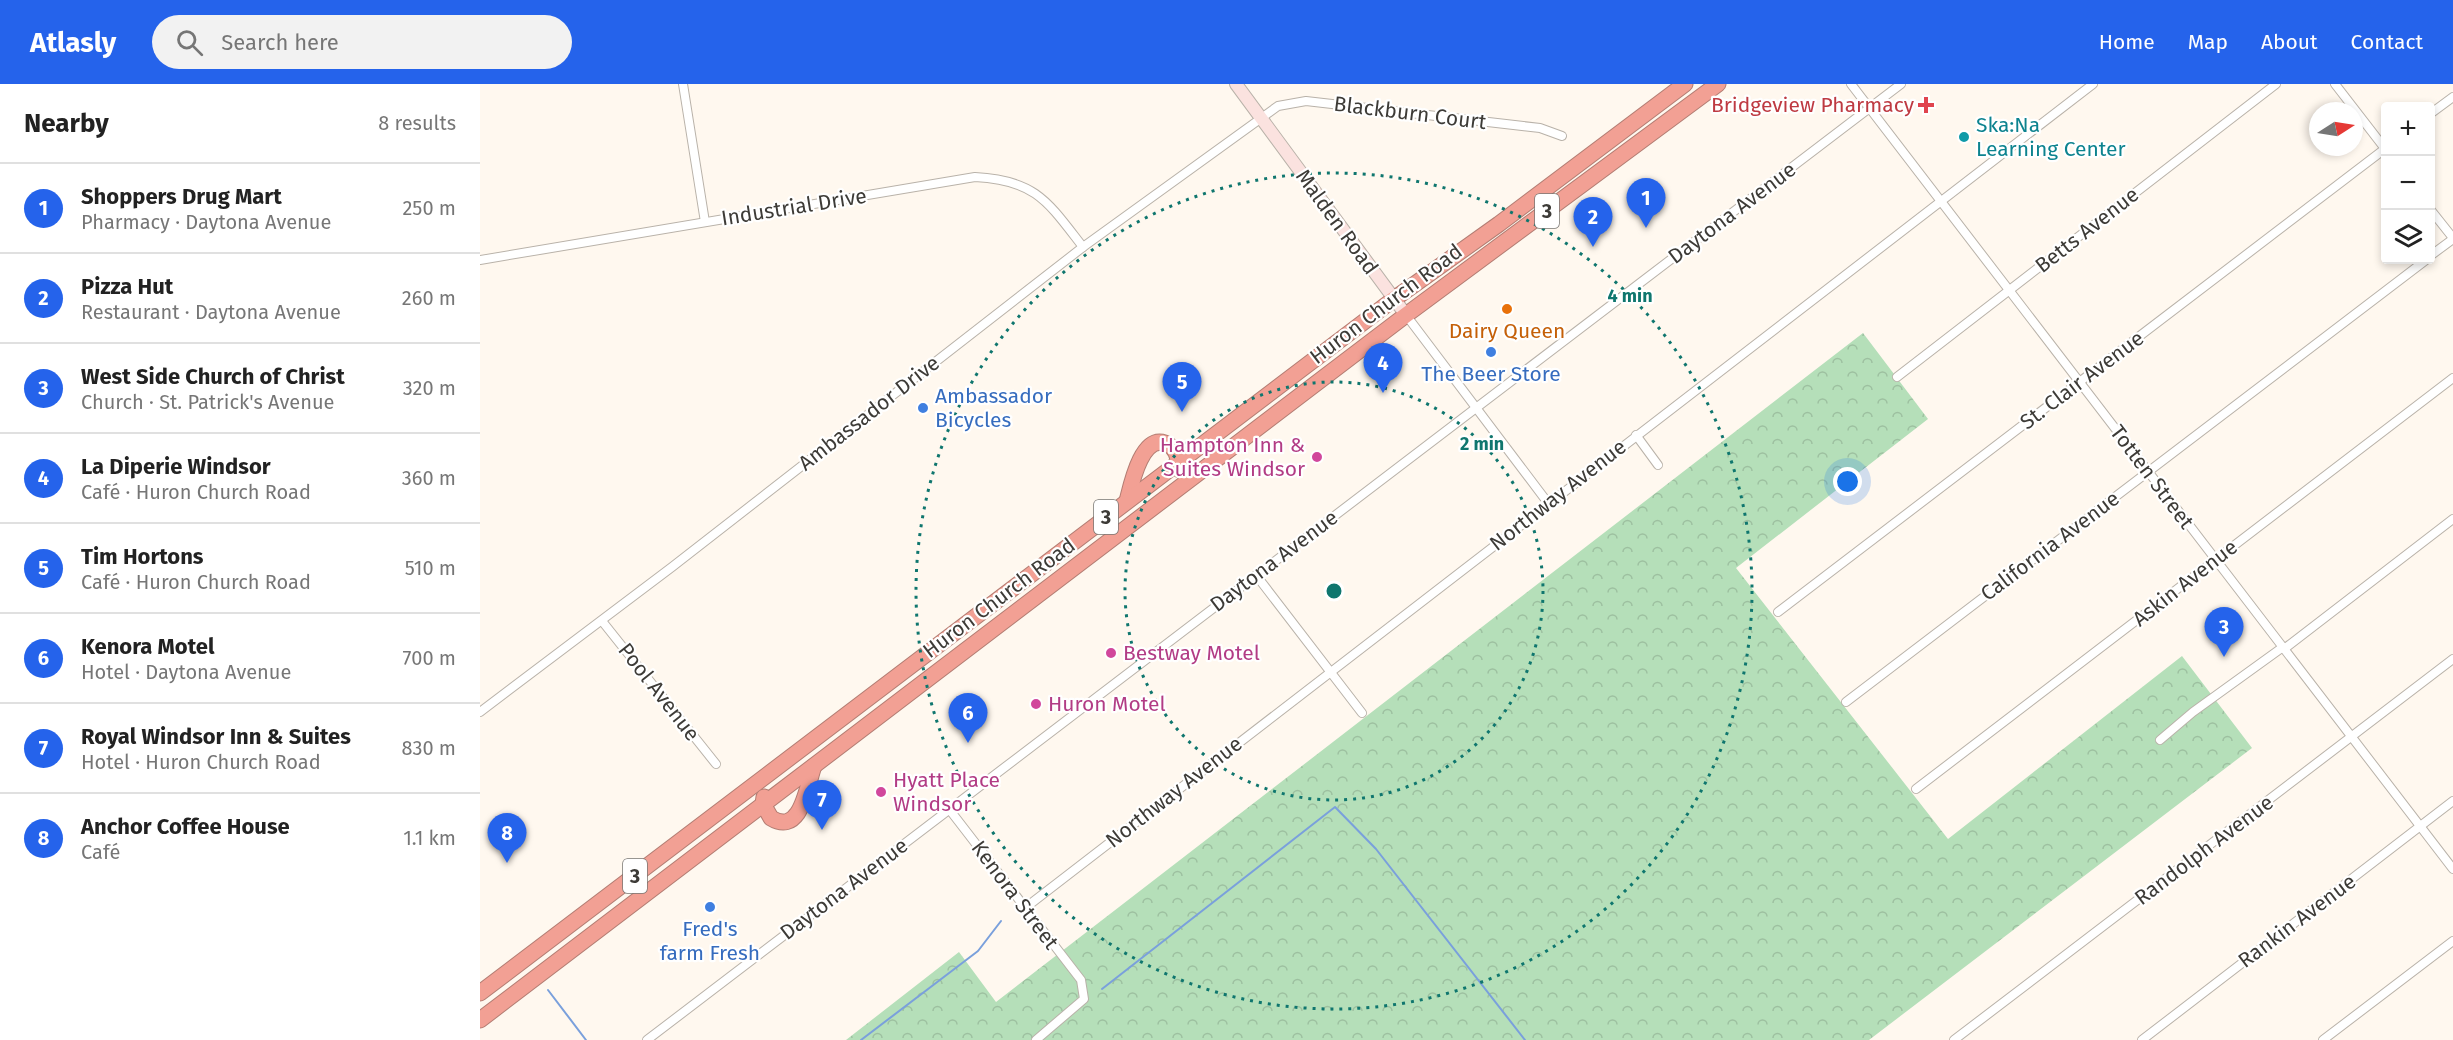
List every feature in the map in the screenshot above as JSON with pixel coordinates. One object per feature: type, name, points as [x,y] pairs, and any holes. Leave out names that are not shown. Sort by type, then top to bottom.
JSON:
[{"type":"highway","name":"Huron Church Road","points":[[482,990],[1394,299],[1499,224],[1685,84]]},
{"type":"highway","name":"Huron Church Road","points":[[480,1020],[1406,315],[1718,84]]},
{"type":"highway","points":[[1127,501],[1142,455],[1152,444],[1161,442],[1170,445],[1176,451],[1183,484]]},
{"type":"highway","points":[[782,763],[767,783],[763,804],[768,815],[776,821],[787,821],[794,818],[802,809],[814,765]]},
{"type":"main road","name":"Malden Road","points":[[1236,84],[1406,315]]},
{"type":"street","points":[[683,84],[705,222]]},
{"type":"street","name":"Totten Street","points":[[1851,84],[2453,870]]},
{"type":"street","name":"Daytona Avenue","points":[[647,1040],[1901,84]]},
{"type":"street","name":"Northway Avenue","points":[[1025,908],[1329,671],[2093,84]]},
{"type":"street","name":"Betts Avenue","points":[[1897,377],[2276,84]]},
{"type":"street","points":[[2335,84],[2381,144]]},
{"type":"street","points":[[2435,110],[2453,97]]},
{"type":"street","name":"Blackburn Court","points":[[1260,117],[1278,106],[1306,101],[1540,128],[1562,136]]},
{"type":"street","name":"Ambassador Drive","points":[[480,712],[602,621],[1083,247],[1260,117]]},
{"type":"street","name":"St. Clair Avenue","points":[[1778,612],[2381,152]]},
{"type":"street","name":"Industrial Drive","points":[[480,260],[975,177],[1004,178],[1034,192],[1050,205],[1083,247]]},
{"type":"street","points":[[2431,210],[2453,239],[2435,252]]},
{"type":"street","name":"California Avenue","points":[[1846,702],[2421,264]]},
{"type":"street","name":"Malden Road","points":[[1406,315],[1548,503]]},
{"type":"street","name":"Askin Avenue","points":[[1916,789],[2453,378]]},
{"type":"street","points":[[1636,435],[1658,465]]},
{"type":"street","points":[[2160,740],[2193,712],[2283,648],[2453,519]]},
{"type":"street","points":[[1256,575],[1362,713]]},
{"type":"street","name":"Pool Avenue","points":[[602,621],[716,764]]},
{"type":"street","name":"Randolph Avenue","points":[[1954,1040],[2453,659]]},
{"type":"street","name":"Rankin Avenue","points":[[2142,1040],[2453,801]]},
{"type":"street","name":"Kenora Street","points":[[949,809],[1081,980],[1084,999],[1036,1040]]},
{"type":"street","points":[[2323,1040],[2453,941]]},
{"type":"green space","points":[[1863,333],[1928,419],[1736,568],[1948,839],[2182,656],[2252,748],[1869,1040],[846,1040],[959,952],[996,1002]]},
{"type":"waterway","points":[[1102,989],[1335,807],[1376,849],[1525,1040]]},
{"type":"waterway","points":[[861,1040],[978,951],[1001,921]]},
{"type":"waterway","points":[[548,990],[586,1040]]},
{"type":"place","name":"Bridgeview Pharmacy","points":[[1926,105]]},
{"type":"place","name":"Ska:Na Learning Center","points":[[1964,137]]},
{"type":"place","name":"Shoppers Drug Mart","points":[[1646,228]]},
{"type":"place","name":"Pizza Hut","points":[[1593,247]]},
{"type":"place","name":"Dairy Queen","points":[[1507,309]]},
{"type":"place","name":"The Beer Store","points":[[1491,352]]},
{"type":"place","name":"La Diperie Windsor","points":[[1383,393]]},
{"type":"place","name":"Ambassador Bicycles","points":[[923,408]]},
{"type":"place","name":"Tim Hortons","points":[[1182,412]]},
{"type":"place","name":"Hampton Inn & Suites Windsor","points":[[1317,457]]},
{"type":"place","name":"Bestway Motel","points":[[1111,653]]},
{"type":"place","name":"West Side Church of Christ","points":[[2224,657]]},
{"type":"place","name":"Huron Motel","points":[[1036,704]]},
{"type":"place","name":"Kenora Motel","points":[[968,743]]},
{"type":"place","name":"Hyatt Place Windsor","points":[[881,792]]},
{"type":"place","name":"Royal Windsor Inn & Suites","points":[[822,830]]},
{"type":"place","name":"Anchor Coffee House","points":[[507,863]]},
{"type":"place","name":"Fred's farm Fresh","points":[[710,907]]}]
